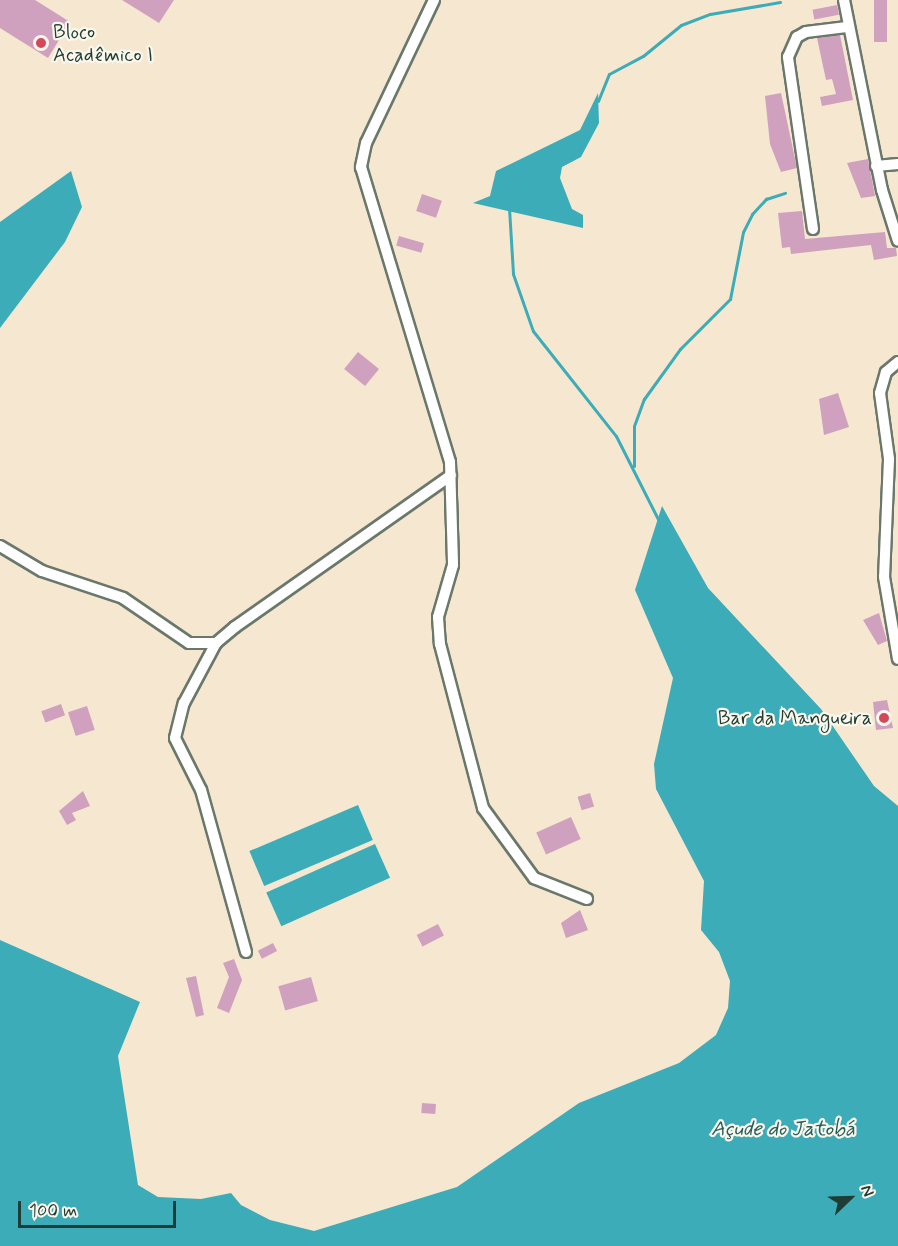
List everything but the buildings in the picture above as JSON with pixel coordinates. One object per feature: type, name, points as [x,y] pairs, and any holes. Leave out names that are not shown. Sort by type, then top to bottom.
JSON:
[{"type":"street","points":[[434,0],[366,143],[361,167],[446,444],[451,475],[453,565],[438,630],[476,790],[534,878],[587,899]]},
{"type":"street","points":[[844,0],[847,27],[876,166],[898,241]]},
{"type":"street","points":[[813,229],[788,57],[797,37],[806,32],[847,27]]},
{"type":"street","points":[[876,166],[898,164]]},
{"type":"street","points":[[898,362],[881,381],[893,458],[884,577],[898,659]]},
{"type":"street","points":[[246,952],[201,790],[175,738],[184,703],[216,644],[451,475]]},
{"type":"street","points":[[0,546],[63,579],[123,598],[196,646],[216,644]]},
{"type":"water","points":[[598,93],[599,123],[581,157],[562,167],[560,178],[572,209],[583,215],[583,228],[473,203],[490,196],[496,171],[580,130]]},
{"type":"water","points":[[71,171],[82,207],[65,242],[0,328],[0,222]]},
{"type":"water","name":"Açude do Jatobá","points":[[662,506],[708,588],[821,709],[874,786],[898,806],[898,1246],[0,1246],[0,940],[140,1002],[118,1056],[138,1185],[158,1197],[201,1199],[231,1193],[241,1205],[270,1220],[314,1231],[457,1187],[579,1103],[679,1063],[716,1035],[728,1008],[730,981],[719,952],[701,930],[704,881],[656,789],[654,764],[673,678],[635,590]]},
{"type":"water","points":[[358,805],[373,840],[264,886],[249,851]]},
{"type":"water","points":[[375,844],[390,878],[281,926],[266,892]]},
{"type":"waterway","points":[[598,101],[609,74],[643,56],[681,25],[710,14],[780,2]]},
{"type":"waterway","points":[[634,466],[634,426],[644,399],[680,349],[730,299],[743,232],[752,214],[766,199],[785,193]]},
{"type":"waterway","points":[[509,208],[513,274],[533,331],[616,436],[659,521]]},
{"type":"place","name":"Bloco Acadêmico I","points":[[41,43]]},
{"type":"place","name":"Bar da Mangueira","points":[[884,718]]}]
